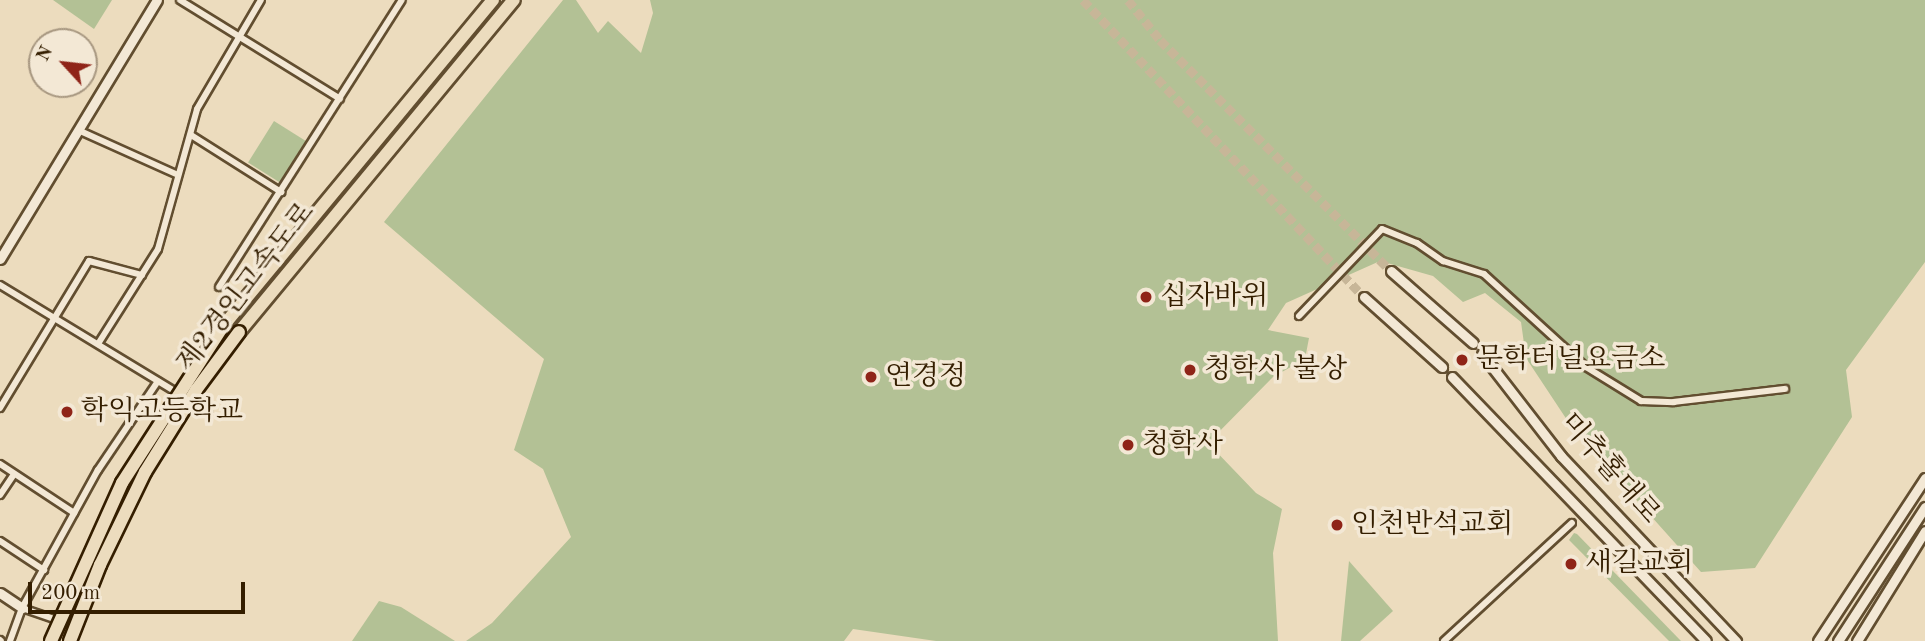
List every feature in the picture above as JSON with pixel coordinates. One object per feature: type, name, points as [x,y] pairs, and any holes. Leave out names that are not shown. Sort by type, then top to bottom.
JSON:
[{"type":"highway","name":"제2경인고속도로","points":[[51,641],[122,483],[224,325],[494,0]]},
{"type":"highway","name":"제2경인고속도로","points":[[71,641],[100,565],[145,472],[239,332],[514,0]]},
{"type":"main road","points":[[0,259],[157,0]]},
{"type":"main road","points":[[1391,271],[1473,344]]},
{"type":"main road","points":[[1364,298],[1442,367]]},
{"type":"main road","name":"미추홀대로","points":[[1482,354],[1514,389],[1562,456],[1736,641]]},
{"type":"main road","name":"미추홀대로","points":[[1452,377],[1706,641]]},
{"type":"main road","points":[[1821,639],[1925,478]]},
{"type":"main road","points":[[1838,641],[1925,505]]},
{"type":"main road","points":[[1857,641],[1925,531]]},
{"type":"main road","points":[[0,593],[22,608]]},
{"type":"street","points":[[180,0],[340,99]]},
{"type":"street","points":[[98,344],[158,249],[176,174],[191,135],[197,109],[261,0]]},
{"type":"street","points":[[219,287],[402,0]]},
{"type":"street","points":[[78,130],[176,174]]},
{"type":"street","points":[[191,135],[281,192]]},
{"type":"street","points":[[1299,316],[1382,229],[1417,243],[1443,261],[1483,274],[1586,367],[1641,401],[1674,402],[1785,389]]},
{"type":"street","points":[[0,408],[89,261],[142,275]]},
{"type":"street","points":[[0,285],[208,413]]},
{"type":"street","points":[[10,641],[22,608],[74,513],[123,428],[158,381]]},
{"type":"street","points":[[0,464],[74,513]]},
{"type":"street","points":[[0,495],[15,474]]},
{"type":"street","points":[[1444,641],[1572,523]]},
{"type":"street","points":[[0,541],[44,569]]},
{"type":"street","points":[[22,608],[75,624],[76,641]]},
{"type":"green space","points":[[53,0],[112,0],[93,28]]},
{"type":"green space","points":[[563,0],[576,0],[598,33],[608,21],[641,53],[653,13],[650,0],[1925,0],[1925,262],[1846,370],[1852,417],[1755,568],[1701,572],[1573,429],[1526,358],[1521,322],[1485,293],[1463,302],[1433,276],[1380,261],[1286,303],[1268,330],[1309,338],[1305,359],[1273,377],[1208,443],[1256,493],[1282,509],[1273,553],[1278,641],[936,641],[853,629],[844,641],[466,641],[492,623],[571,537],[543,469],[514,450],[544,359],[384,222]]},
{"type":"green space","points":[[274,121],[306,141],[280,183],[248,163]]},
{"type":"green space","points":[[1574,533],[1681,641],[1669,641],[1569,540]]},
{"type":"green space","points":[[1349,561],[1393,611],[1360,641],[1341,641]]},
{"type":"green space","points":[[379,601],[401,607],[455,641],[352,641]]},
{"type":"tunnel","points":[[1083,0],[1364,297]]},
{"type":"tunnel","points":[[1128,0],[1160,40],[1391,271]]},
{"type":"place","name":"십자바위","points":[[1146,297]]},
{"type":"place","name":"문학터널요금소","points":[[1462,360]]},
{"type":"place","name":"청학사 불상","points":[[1190,370]]},
{"type":"place","name":"연경정","points":[[871,377]]},
{"type":"place","name":"학익고등학교","points":[[67,412]]},
{"type":"place","name":"청학사","points":[[1128,445]]},
{"type":"place","name":"인천반석교회","points":[[1337,525]]},
{"type":"place","name":"새길교회","points":[[1571,564]]}]
